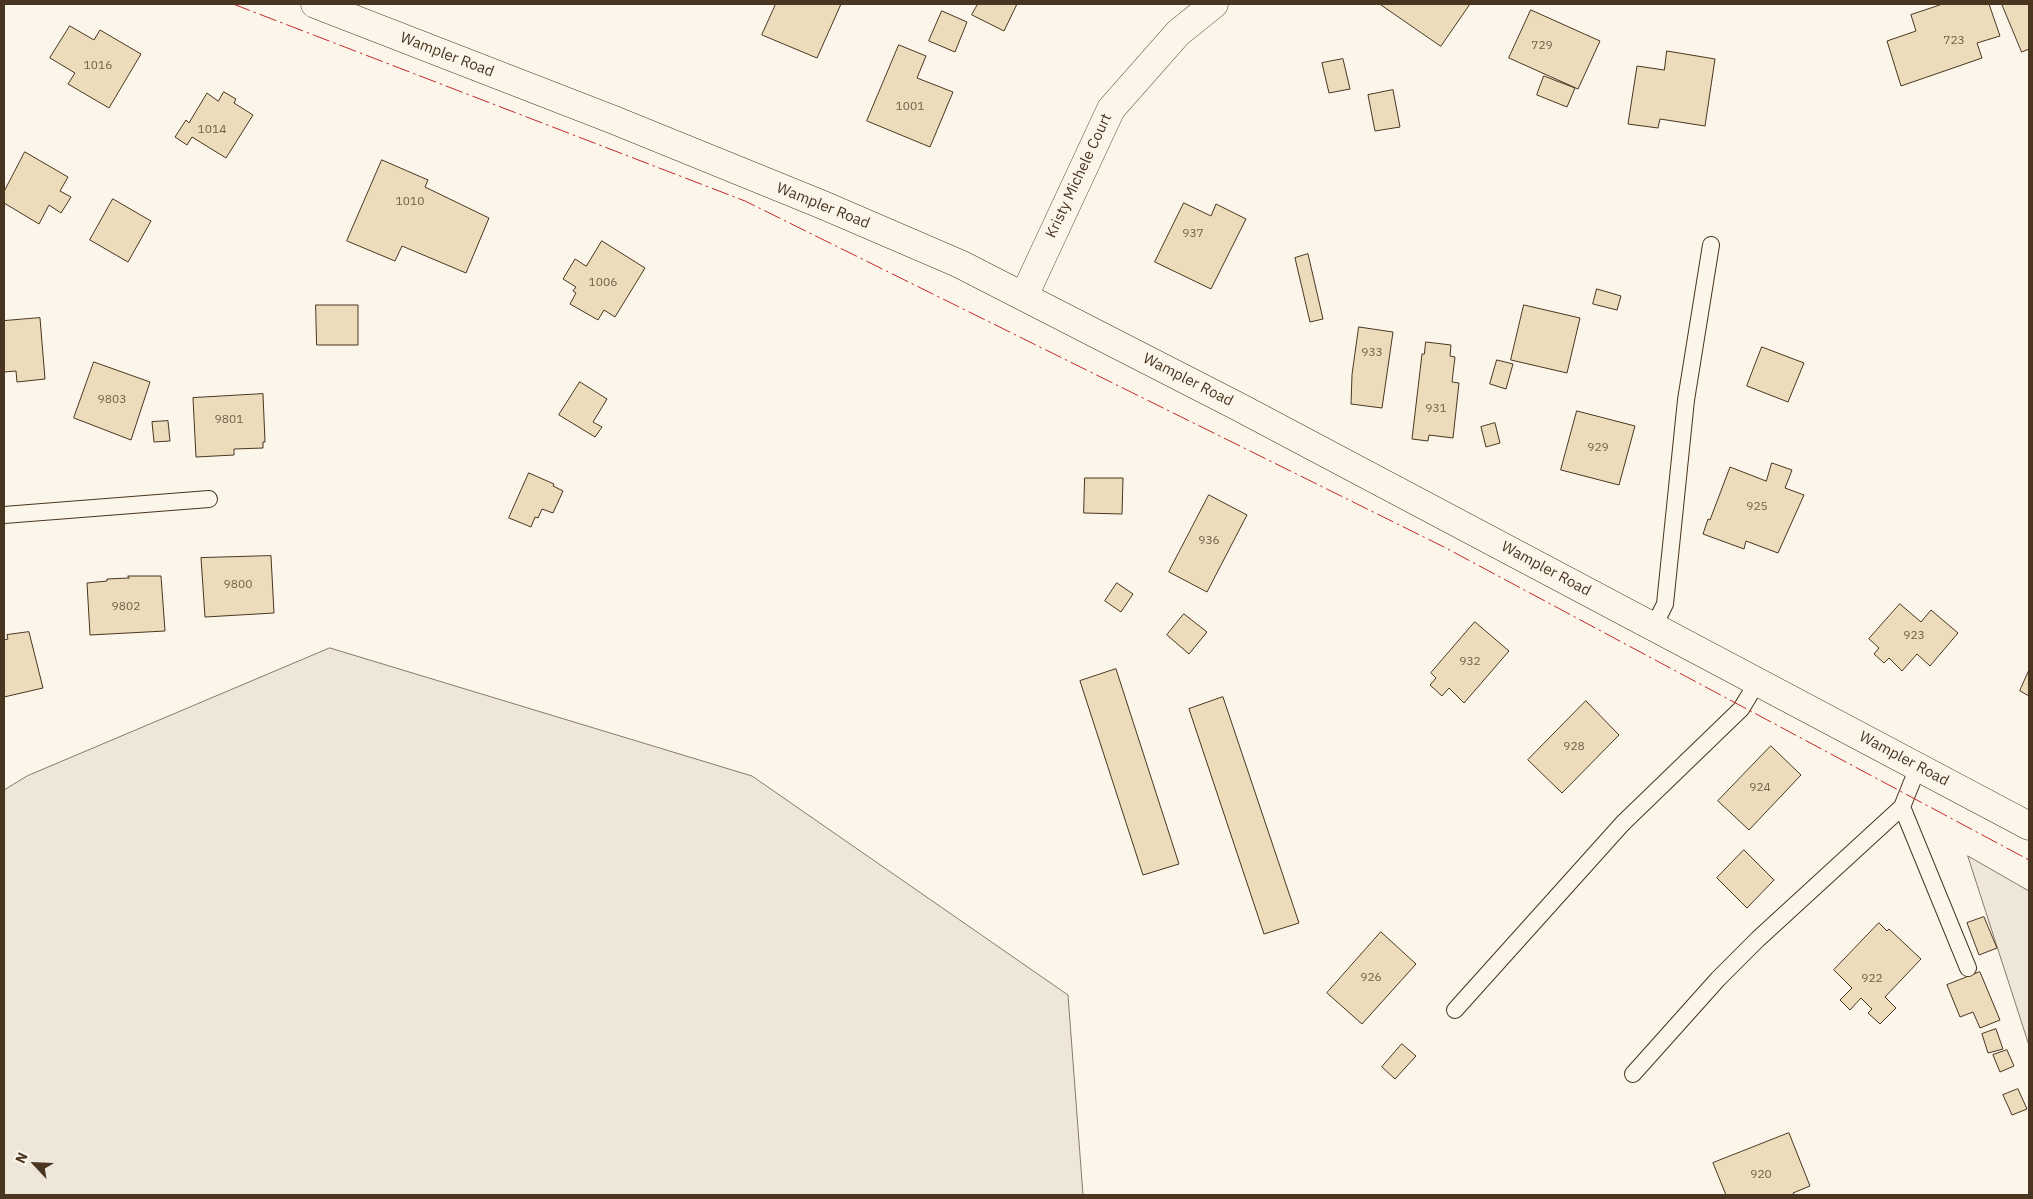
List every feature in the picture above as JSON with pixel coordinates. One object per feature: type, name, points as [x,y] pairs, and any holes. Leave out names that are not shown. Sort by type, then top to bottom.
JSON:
[{"type":"street","name":"Wampler Road","points":[[315,4],[346,9],[914,243],[1024,296],[1248,411],[2029,826]]},
{"type":"street","name":"Kristy Michele Court","points":[[1024,296],[1110,109],[1178,33],[1214,4]]},
{"type":"lane","points":[[1654,626],[1665,604],[1686,400],[1711,245]]},
{"type":"lane","points":[[4,515],[209,499]]},
{"type":"lane","points":[[1455,1010],[1623,823],[1741,709],[1758,681]]},
{"type":"lane","points":[[1634,1074],[1718,979],[1758,939],[1902,807],[1918,767]]},
{"type":"lane","points":[[1902,807],[1968,968]]},
{"type":"shaded area","points":[[330,648],[752,776],[1068,995],[1083,1195],[4,1195],[4,790],[27,776]]},
{"type":"shaded area","points":[[1968,856],[2029,891],[2029,1045]]},
{"type":"building","points":[[776,4],[841,4],[817,58],[762,35]]},
{"type":"building","points":[[978,4],[1017,4],[1004,31],[972,15]]},
{"type":"building","points":[[1380,4],[1470,4],[1441,46]]},
{"type":"building","points":[[1943,4],[1989,4],[2000,36],[1977,43],[1982,58],[1901,86],[1887,41],[1916,31],[1911,15]]},
{"type":"building","points":[[2002,4],[2029,4],[2029,49],[2022,52]]},
{"type":"building","points":[[1531,10],[1600,41],[1578,89],[1509,58]]},
{"type":"building","points":[[942,11],[967,22],[955,52],[929,41]]},
{"type":"building","points":[[70,26],[94,40],[100,30],[141,54],[109,108],[68,84],[75,73],[50,58]]},
{"type":"building","points":[[899,45],[926,56],[917,78],[953,92],[930,147],[867,121]]},
{"type":"building","points":[[1667,51],[1715,59],[1705,126],[1660,119],[1658,128],[1628,124],[1637,66],[1664,70]]},
{"type":"building","points":[[1343,59],[1350,89],[1329,93],[1322,63]]},
{"type":"building","points":[[1544,76],[1575,88],[1567,107],[1537,95]]},
{"type":"building","points":[[1393,90],[1400,127],[1375,131],[1368,95]]},
{"type":"building","points":[[224,92],[236,99],[234,103],[253,115],[226,158],[192,137],[187,145],[175,137],[186,120],[189,123],[207,93],[218,101]]},
{"type":"building","points":[[25,152],[68,177],[60,191],[71,197],[61,213],[49,205],[39,224],[4,203],[4,192]]},
{"type":"building","points":[[382,160],[428,180],[425,187],[489,218],[466,273],[402,246],[395,261],[347,241]]},
{"type":"building","points":[[113,199],[151,221],[128,262],[90,240]]},
{"type":"building","points":[[1184,203],[1211,216],[1216,204],[1246,219],[1211,289],[1155,262]]},
{"type":"building","points":[[602,241],[645,268],[615,317],[604,310],[598,320],[570,304],[576,293],[573,291],[576,287],[563,279],[575,259],[586,266]]},
{"type":"building","points":[[1308,254],[1323,319],[1310,322],[1295,258]]},
{"type":"building","points":[[1597,289],[1621,296],[1617,310],[1593,304]]},
{"type":"building","points":[[316,305],[358,305],[358,345],[317,345]]},
{"type":"building","points":[[1524,305],[1580,318],[1567,373],[1511,360]]},
{"type":"building","points":[[40,318],[45,379],[17,382],[16,371],[4,372],[4,321]]},
{"type":"building","points":[[1359,327],[1393,332],[1382,408],[1351,404],[1352,375]]},
{"type":"building","points":[[1426,342],[1451,345],[1450,356],[1455,357],[1452,382],[1459,383],[1453,438],[1429,435],[1428,441],[1412,439],[1422,354],[1424,354]]},
{"type":"building","points":[[1762,347],[1804,363],[1788,402],[1747,386]]},
{"type":"building","points":[[1497,360],[1513,364],[1506,389],[1490,384]]},
{"type":"building","points":[[94,362],[150,382],[131,440],[74,418]]},
{"type":"building","points":[[580,382],[607,399],[593,422],[602,427],[595,437],[559,415]]},
{"type":"building","points":[[263,394],[265,442],[263,442],[263,448],[234,449],[234,455],[196,457],[193,398]]},
{"type":"building","points":[[1577,411],[1635,426],[1619,485],[1561,470]]},
{"type":"building","points":[[168,421],[170,441],[154,442],[152,422]]},
{"type":"building","points":[[1495,423],[1500,443],[1486,447],[1481,427]]},
{"type":"building","points":[[1772,463],[1792,470],[1785,488],[1804,495],[1778,553],[1746,541],[1744,549],[1703,534],[1730,467],[1766,481]]},
{"type":"building","points":[[529,473],[554,484],[553,486],[563,491],[553,513],[542,509],[538,518],[535,517],[531,527],[509,518]]},
{"type":"building","points":[[1085,478],[1123,478],[1122,514],[1084,513]]},
{"type":"building","points":[[1209,495],[1247,515],[1207,592],[1169,572]]},
{"type":"building","points":[[271,556],[274,613],[205,617],[201,558]]},
{"type":"building","points":[[128,576],[161,576],[165,631],[90,635],[87,583],[107,581],[107,579],[129,578]]},
{"type":"building","points":[[1117,583],[1133,594],[1121,612],[1105,601]]},
{"type":"building","points":[[1900,604],[1921,622],[1931,610],[1958,633],[1930,666],[1917,654],[1902,671],[1889,658],[1884,663],[1874,654],[1879,648],[1869,639]]},
{"type":"building","points":[[1184,614],[1207,632],[1189,654],[1167,635]]},
{"type":"building","points":[[1475,622],[1509,651],[1464,703],[1449,688],[1442,696],[1430,685],[1436,678],[1431,673]]},
{"type":"building","points":[[29,632],[43,688],[4,697],[4,640],[8,639],[7,635]]},
{"type":"building","points":[[1116,669],[1179,864],[1143,875],[1080,681]]},
{"type":"building","points":[[2029,670],[2029,696],[2020,691]]},
{"type":"building","points":[[1223,697],[1299,923],[1264,934],[1189,709]]},
{"type":"building","points":[[1586,701],[1619,735],[1562,793],[1528,760]]},
{"type":"building","points":[[1771,746],[1801,775],[1749,830],[1718,801]]},
{"type":"building","points":[[1744,850],[1774,880],[1747,908],[1717,878]]},
{"type":"building","points":[[1984,917],[1997,948],[1979,955],[1967,923]]},
{"type":"building","points":[[1879,923],[1887,931],[1889,929],[1921,959],[1885,997],[1896,1008],[1880,1024],[1868,1013],[1872,1009],[1861,998],[1850,1010],[1840,1000],[1852,988],[1834,970]]},
{"type":"building","points":[[1381,932],[1416,964],[1362,1024],[1327,993]]},
{"type":"building","points":[[1980,972],[2000,1020],[1980,1028],[1973,1012],[1960,1017],[1947,985]]},
{"type":"building","points":[[1996,1029],[2003,1049],[1988,1053],[1982,1034]]},
{"type":"building","points":[[1402,1044],[1416,1056],[1395,1079],[1382,1067]]},
{"type":"building","points":[[2007,1050],[2014,1066],[2000,1072],[1993,1055]]},
{"type":"building","points":[[2018,1089],[2027,1109],[2012,1115],[2003,1095]]},
{"type":"building","points":[[1789,1133],[1810,1186],[1793,1193],[1794,1195],[1726,1195],[1713,1163]]},
{"type":"power","points":[[233,4],[745,201],[1444,547],[2029,860]]}]
